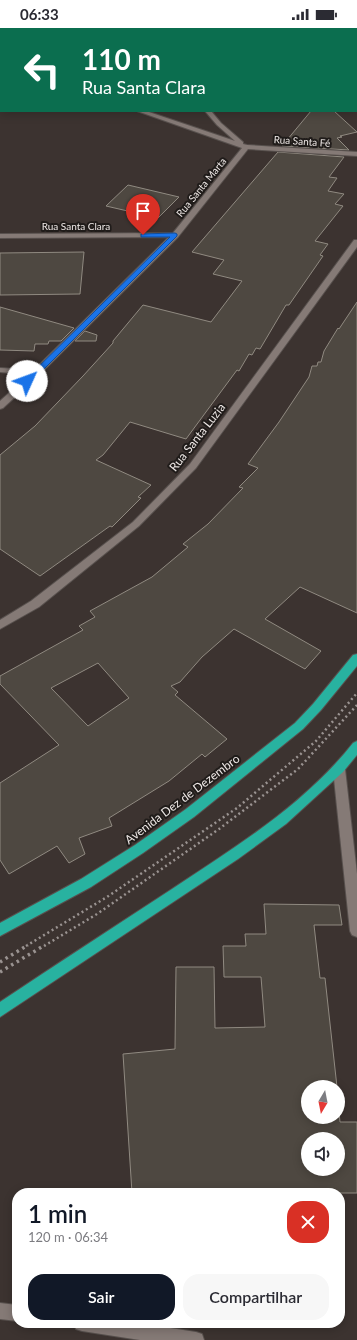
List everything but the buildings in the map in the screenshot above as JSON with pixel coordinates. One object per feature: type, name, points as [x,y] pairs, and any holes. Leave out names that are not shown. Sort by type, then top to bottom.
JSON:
[{"type":"highway","name":"Avenida Dez de Dezembro","points":[[0,930],[86,883],[140,849],[190,814],[299,726],[317,707],[357,658]]},
{"type":"highway","points":[[0,1010],[234,855],[282,820],[339,769],[357,746]]},
{"type":"street","name":"Rua Santa Fé","points":[[143,112],[246,147],[357,154]]},
{"type":"street","points":[[209,112],[219,124],[246,147]]},
{"type":"street","name":"Rua Santa Marta","points":[[0,406],[36,373],[175,235],[246,147]]},
{"type":"street","name":"Rua Santa Clara","points":[[0,236],[175,235]]},
{"type":"street","name":"Rua Santa Luzia","points":[[0,625],[35,604],[136,524],[193,466],[357,242]]},
{"type":"street","points":[[0,370],[36,373]]},
{"type":"street","points":[[339,769],[357,931]]},
{"type":"street","points":[[0,1311],[12,1312]]},
{"type":"street","points":[[116,1328],[196,1340]]},
{"type":"path","points":[[0,972],[97,914],[219,829],[298,768],[357,705]]},
{"type":"route","points":[[27,381],[175,235],[143,235]]}]
